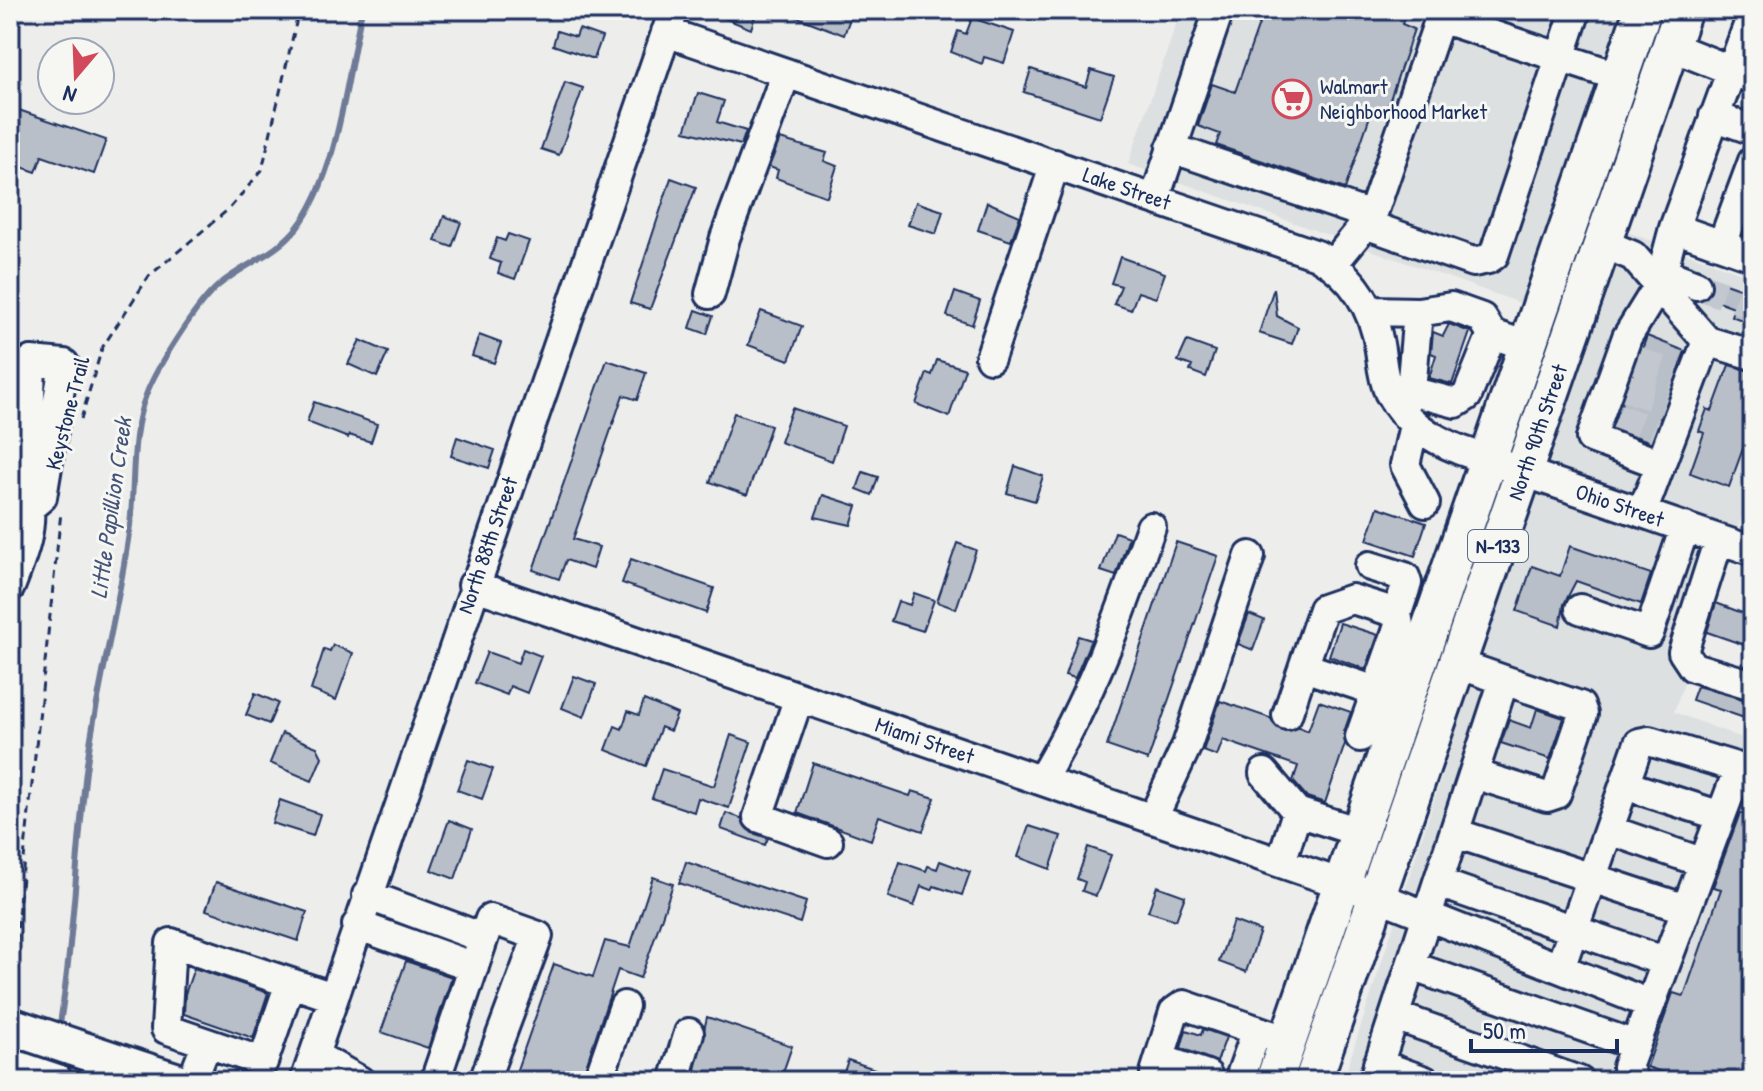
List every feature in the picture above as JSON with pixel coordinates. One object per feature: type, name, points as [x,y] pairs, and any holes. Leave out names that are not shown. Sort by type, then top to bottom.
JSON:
[{"type":"main road","name":"North 90th Street","points":[[1274,1081],[1272,1036],[1343,884],[1359,832],[1412,605],[1488,460],[1643,10]]},
{"type":"main road","name":"North 90th Street","points":[[1313,1081],[1683,10]]},
{"type":"main road","points":[[11,1017],[117,1062],[175,1081]]},
{"type":"main road","points":[[10,1066],[54,1081]]},
{"type":"street","points":[[1155,198],[1219,10]]},
{"type":"street","points":[[1171,148],[1369,220],[1473,262],[1488,259],[1494,255],[1576,10]]},
{"type":"street","points":[[1664,446],[1591,438],[1607,414],[1628,357],[1627,337],[1661,278],[1674,228],[1714,116],[1742,74],[1753,12]]},
{"type":"street","points":[[1332,265],[1369,220],[1435,14],[1620,77]]},
{"type":"street","name":"Lake Street","points":[[670,21],[786,73],[1294,246],[1332,265],[1357,289],[1370,311],[1399,388],[1400,409],[1414,425],[1433,438],[1488,460]]},
{"type":"street","name":"North 88th Street","points":[[309,1068],[670,21]]},
{"type":"street","points":[[1670,46],[1742,74]]},
{"type":"street","points":[[710,294],[725,238],[786,73]]},
{"type":"street","points":[[1714,116],[1753,130]]},
{"type":"street","points":[[1722,245],[1753,161]]},
{"type":"street","points":[[990,358],[1055,164]]},
{"type":"street","points":[[1674,228],[1753,256]]},
{"type":"street","points":[[1602,243],[1633,256],[1661,278],[1707,341],[1753,355]]},
{"type":"street","points":[[1661,278],[1696,285]]},
{"type":"street","points":[[1370,311],[1418,312],[1451,307],[1482,318],[1492,334],[1527,346]]},
{"type":"street","points":[[1418,312],[1399,388],[1456,403],[1467,396],[1492,334]]},
{"type":"street","points":[[1642,513],[1683,393],[1707,341]]},
{"type":"street","points":[[1414,425],[1405,465],[1425,503]]},
{"type":"street","name":"Ohio Street","points":[[1488,460],[1753,551]]},
{"type":"street","points":[[10,587],[18,539],[30,507]]},
{"type":"street","points":[[1041,780],[1081,711],[1114,634],[1151,527]]},
{"type":"street","points":[[1580,609],[1649,633],[1685,527]]},
{"type":"street","points":[[1719,539],[1683,652],[1693,667],[1753,685]]},
{"type":"street","points":[[1153,818],[1187,745],[1250,556]]},
{"type":"street","points":[[1287,715],[1323,609],[1352,599],[1412,605],[1405,577],[1370,566]]},
{"type":"street","name":"Miami Street","points":[[473,585],[1377,896],[1650,1004]]},
{"type":"street","points":[[1336,677],[1321,655],[1322,644],[1331,621],[1352,599]]},
{"type":"street","points":[[1458,664],[1580,706],[1583,714],[1556,794],[1547,797],[1474,774]]},
{"type":"street","points":[[1304,667],[1391,696],[1360,737]]},
{"type":"street","points":[[1425,1081],[1375,1073],[1504,680]]},
{"type":"street","points":[[799,697],[758,817],[828,842]]},
{"type":"street","points":[[1560,968],[1639,743],[1649,741],[1746,769],[1721,816],[1627,1067],[1634,1081]]},
{"type":"street","points":[[1264,773],[1297,812],[1359,832]]},
{"type":"street","points":[[1625,785],[1721,816]]},
{"type":"street","points":[[1281,862],[1297,812]]},
{"type":"street","points":[[1609,830],[1704,863]]},
{"type":"street","points":[[1455,833],[1686,909]]},
{"type":"street","points":[[1439,883],[1666,962]]},
{"type":"street","points":[[367,895],[483,938]]},
{"type":"street","points":[[435,1081],[490,919],[538,936],[484,1081]]},
{"type":"street","points":[[357,925],[474,967]]},
{"type":"street","points":[[290,983],[263,1062],[166,1029],[171,943],[333,997]]},
{"type":"street","points":[[1411,966],[1635,1045]]},
{"type":"street","points":[[1177,1081],[1155,1073],[1174,1012],[1184,1005],[1272,1036],[1239,1081]]},
{"type":"street","points":[[598,1081],[624,1006]]},
{"type":"street","points":[[1395,1016],[1579,1081]]},
{"type":"street","points":[[674,1081],[689,1033]]},
{"type":"street","points":[[192,1081],[207,1043]]},
{"type":"street","points":[[1159,1059],[1207,1075],[1208,1081]]},
{"type":"street","points":[[309,1068],[360,1081]]},
{"type":"path","name":"Keystone Trail","points":[[79,423],[102,348],[149,276],[230,208],[262,170],[299,10]]},
{"type":"path","name":"Keystone Trail","points":[[11,1017],[19,906],[63,499]]},
{"type":"path","points":[[10,916],[19,906]]},
{"type":"shaded area","points":[[1181,10],[1621,10],[1520,303],[1128,164]]},
{"type":"shaded area","points":[[1619,229],[1753,277],[1753,485],[1674,712],[1753,742],[1753,1081],[1343,1081]]},
{"type":"building","points":[[704,10],[757,10],[751,29]]},
{"type":"building","points":[[779,10],[853,10],[844,35]]},
{"type":"building","name":"Walmart Neighborhood Market","points":[[1264,10],[1407,10],[1402,24],[1414,29],[1385,114],[1372,110],[1345,189],[1216,145],[1220,134],[1198,126],[1212,84],[1235,92]]},
{"type":"building","points":[[972,18],[1014,32],[1004,63],[984,57],[982,64],[951,52],[958,31],[966,34]]},
{"type":"building","points":[[579,29],[602,37],[594,59],[553,45],[557,31],[576,37]]},
{"type":"building","points":[[1031,69],[1086,87],[1091,70],[1114,77],[1100,117],[1024,92]]},
{"type":"building","points":[[565,82],[583,88],[559,155],[541,149]]},
{"type":"building","points":[[698,93],[724,101],[717,122],[746,131],[741,145],[685,131]]},
{"type":"building","points":[[10,107],[106,140],[94,174],[42,156],[36,172],[10,163]]},
{"type":"building","points":[[780,139],[827,153],[824,161],[837,166],[827,197],[776,178],[778,170],[769,167]]},
{"type":"building","points":[[671,178],[696,187],[650,309],[630,303]]},
{"type":"building","points":[[916,202],[943,211],[936,234],[908,225]]},
{"type":"building","points":[[987,202],[1020,216],[1011,241],[978,230]]},
{"type":"building","points":[[444,216],[461,222],[452,247],[435,241]]},
{"type":"building","points":[[508,234],[529,241],[515,279],[498,273],[501,263],[490,259],[497,238],[505,241]]},
{"type":"building","points":[[1120,257],[1165,273],[1156,298],[1138,292],[1131,310],[1114,304],[1121,286],[1111,283]]},
{"type":"building","points":[[1711,278],[1753,293],[1753,324],[1731,316],[1734,307],[1707,297],[1712,290]]},
{"type":"building","points":[[1274,288],[1277,316],[1298,327],[1292,344],[1259,333]]},
{"type":"building","points":[[955,292],[980,301],[972,325],[947,316]]},
{"type":"building","points":[[696,310],[713,316],[707,334],[690,328]]},
{"type":"building","points":[[761,311],[802,326],[789,360],[748,345]]},
{"type":"building","points":[[1449,324],[1470,332],[1452,384],[1429,378],[1436,355],[1431,353],[1433,332],[1443,336]]},
{"type":"building","points":[[479,335],[501,343],[494,363],[472,356]]},
{"type":"building","points":[[1647,336],[1685,351],[1651,442],[1613,428]]},
{"type":"building","points":[[360,340],[388,352],[377,377],[348,364]]},
{"type":"building","points":[[1187,341],[1215,351],[1206,377],[1190,371],[1192,366],[1178,361]]},
{"type":"building","points":[[607,360],[646,373],[637,400],[623,395],[573,539],[599,547],[592,569],[566,560],[559,579],[533,570]]},
{"type":"building","points":[[937,360],[965,369],[949,417],[916,404],[927,373],[932,375]]},
{"type":"building","points":[[1729,365],[1753,372],[1753,421],[1729,487],[1690,473],[1704,433],[1699,431],[1707,409],[1712,411]]},
{"type":"building","points":[[314,402],[377,424],[371,442],[349,435],[348,438],[307,422]]},
{"type":"building","points":[[792,408],[844,426],[832,461],[780,442]]},
{"type":"building","points":[[734,413],[771,426],[747,495],[710,482]]},
{"type":"building","points":[[457,437],[495,450],[489,468],[451,456]]},
{"type":"building","points":[[1015,466],[1043,476],[1035,501],[1007,493]]},
{"type":"building","points":[[863,472],[878,477],[872,495],[857,489]]},
{"type":"building","points":[[823,495],[857,506],[851,525],[815,517]]},
{"type":"building","points":[[1378,507],[1426,523],[1415,556],[1367,540]]},
{"type":"building","points":[[1115,532],[1129,537],[1116,576],[1101,571]]},
{"type":"building","points":[[1176,542],[1218,556],[1148,760],[1107,746]]},
{"type":"building","points":[[957,543],[976,550],[956,609],[937,602]]},
{"type":"building","points":[[1570,546],[1651,574],[1641,604],[1576,581],[1564,604],[1560,626],[1517,611],[1532,566],[1560,576]]},
{"type":"building","points":[[631,559],[714,588],[706,613],[622,583]]},
{"type":"building","points":[[914,593],[934,600],[923,631],[891,621],[898,601],[910,605]]},
{"type":"building","points":[[1716,603],[1753,617],[1753,648],[1707,632]]},
{"type":"building","points":[[1249,614],[1264,620],[1253,650],[1238,644]]},
{"type":"building","points":[[1340,623],[1378,635],[1366,669],[1329,656]]},
{"type":"building","points":[[1078,636],[1091,640],[1075,678],[1065,675]]},
{"type":"building","points":[[333,645],[353,653],[336,700],[311,690],[324,649],[330,651]]},
{"type":"building","points":[[523,649],[541,656],[527,693],[510,686],[507,695],[475,683],[487,652],[518,663]]},
{"type":"building","points":[[574,676],[596,684],[584,717],[562,708]]},
{"type":"building","points":[[1697,686],[1753,702],[1753,721],[1692,700]]},
{"type":"building","points":[[255,693],[278,703],[269,724],[246,715]]},
{"type":"building","points":[[644,700],[677,714],[670,731],[661,727],[646,766],[606,750],[615,726],[622,729],[628,711],[639,715]]},
{"type":"building","points":[[1220,701],[1270,718],[1282,731],[1299,727],[1308,731],[1319,701],[1351,712],[1344,732],[1345,744],[1325,803],[1307,797],[1293,781],[1298,766],[1223,740],[1217,756],[1203,751]]},
{"type":"building","points":[[1537,709],[1564,718],[1550,759],[1501,743],[1509,720],[1531,728]]},
{"type":"building","points":[[282,733],[317,747],[322,757],[312,781],[270,763]]},
{"type":"building","points":[[731,735],[751,742],[729,808],[698,798],[694,812],[652,798],[662,769],[714,786]]},
{"type":"building","points":[[468,760],[493,769],[482,799],[457,790]]},
{"type":"building","points":[[813,763],[910,796],[912,791],[935,798],[923,831],[879,816],[871,840],[797,813]]},
{"type":"building","points":[[280,800],[320,814],[313,836],[272,823]]},
{"type":"building","points":[[726,813],[741,818],[752,833],[768,838],[765,845],[721,829]]},
{"type":"building","points":[[1740,813],[1753,817],[1753,1081],[1673,1081],[1674,1076],[1647,1067],[1673,993],[1684,996],[1721,889],[1713,887]]},
{"type":"building","points":[[449,820],[472,829],[455,879],[431,870]]},
{"type":"building","points":[[1029,826],[1061,836],[1050,869],[1018,857]]},
{"type":"building","points":[[1088,847],[1111,855],[1096,896],[1082,891],[1085,882],[1077,879]]},
{"type":"building","points":[[940,861],[970,872],[962,895],[934,886],[932,890],[921,886],[914,906],[888,897],[900,862],[926,871],[928,866],[937,869]]},
{"type":"building","points":[[686,862],[806,902],[800,923],[679,883]]},
{"type":"building","points":[[653,877],[673,884],[650,952],[640,978],[618,970],[581,1081],[556,1081],[544,1077],[542,1081],[513,1081],[554,964],[593,977],[605,941],[630,947]]},
{"type":"building","points":[[216,882],[307,912],[298,941],[206,910]]},
{"type":"building","points":[[1157,886],[1185,896],[1176,920],[1148,911]]},
{"type":"building","points":[[1233,921],[1260,931],[1246,972],[1219,962]]},
{"type":"building","points":[[406,961],[452,977],[428,1048],[381,1032]]},
{"type":"building","points":[[194,968],[268,993],[253,1038],[184,1014],[185,994]]},
{"type":"building","points":[[707,1017],[792,1046],[780,1081],[726,1081],[695,1070]]},
{"type":"building","points":[[1203,1029],[1226,1037],[1217,1062],[1181,1048],[1186,1030],[1201,1035]]},
{"type":"building","points":[[848,1060],[901,1078],[900,1081],[841,1081]]},
{"type":"waterway","name":"Little Papillion Creek","points":[[59,1030],[86,771],[129,533],[135,446],[141,411],[159,369],[200,306],[219,285],[288,237],[311,206],[332,154],[362,10]]},
{"type":"tunnel","points":[[1696,285],[1753,305]]},
{"type":"tunnel","points":[[1635,360],[1684,379]]},
{"type":"tunnel","points":[[1625,387],[1674,404]]},
{"type":"tunnel","points":[[1613,416],[1663,435]]},
{"type":"place","name":"Walmart Neighborhood Market","points":[[1292,99]]}]
